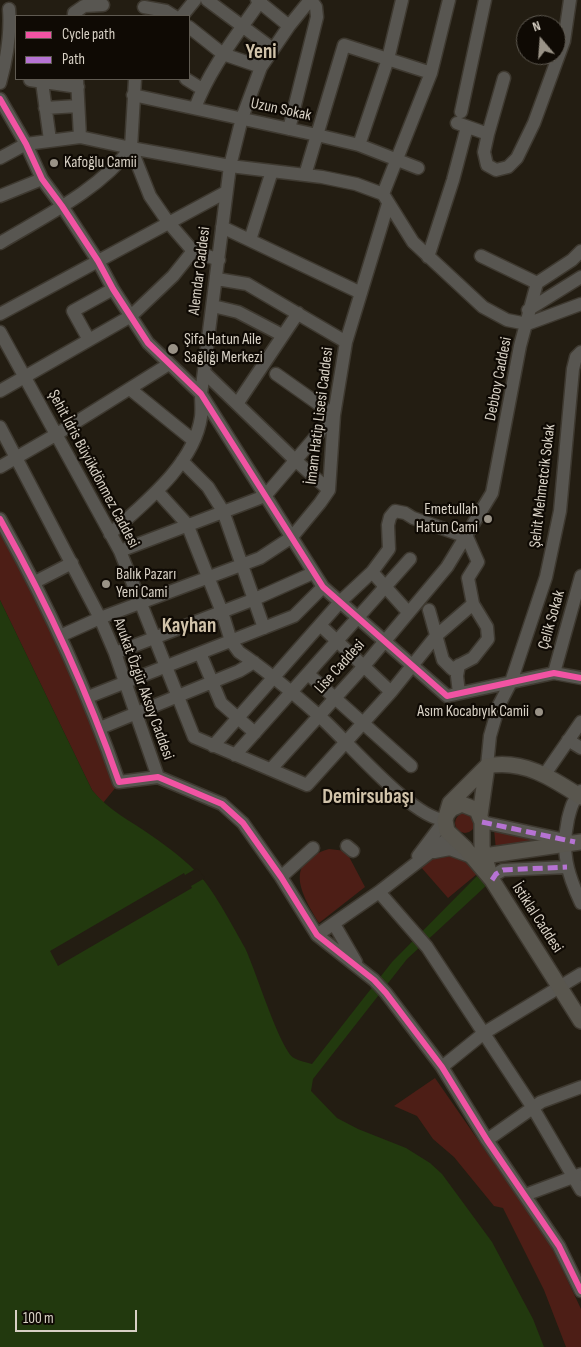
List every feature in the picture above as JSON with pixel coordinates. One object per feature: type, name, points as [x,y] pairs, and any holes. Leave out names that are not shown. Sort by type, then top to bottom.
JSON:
[{"type":"main road","points":[[487,766],[481,823],[485,869],[569,850]]},
{"type":"main road","points":[[481,823],[469,841],[453,838],[447,831],[445,820],[450,803],[487,766],[522,766],[545,774],[580,794]]},
{"type":"main road","points":[[445,820],[451,809],[462,804],[472,806],[481,823]]},
{"type":"main road","name":"İstiklal Caddesi","points":[[453,838],[485,869],[581,1021]]},
{"type":"street","points":[[183,15],[195,0]]},
{"type":"street","points":[[208,0],[273,48]]},
{"type":"street","points":[[289,128],[317,17],[316,7],[311,0]]},
{"type":"street","name":"Alemdar Caddesi","points":[[110,534],[158,491],[182,461],[193,440],[201,418],[201,394],[217,279],[226,192],[230,166],[242,118],[261,67],[289,26],[311,0]]},
{"type":"street","points":[[359,145],[388,59],[402,0]]},
{"type":"street","name":"İmam Hatip Lisesi Caddesi","points":[[60,636],[100,618],[260,558],[292,537],[329,490],[334,415],[346,342],[397,160],[431,73],[449,0]]},
{"type":"street","points":[[428,257],[453,180],[484,0]]},
{"type":"street","points":[[504,78],[484,152],[487,165],[496,170],[508,167],[517,158],[540,106],[564,41],[570,0]]},
{"type":"street","points":[[195,108],[202,89],[259,1],[289,26]]},
{"type":"street","points":[[74,15],[84,6],[103,5]]},
{"type":"street","points":[[0,83],[7,57],[10,30],[6,7]]},
{"type":"street","points":[[145,8],[166,11],[172,15]]},
{"type":"street","points":[[190,28],[223,54],[261,67]]},
{"type":"street","points":[[0,42],[10,30]]},
{"type":"street","points":[[305,175],[344,45],[431,73]]},
{"type":"street","points":[[135,80],[131,148],[150,196],[168,222],[193,251],[219,260]]},
{"type":"street","points":[[188,80],[202,89]]},
{"type":"street","points":[[50,140],[45,108],[36,81],[77,83],[80,137]]},
{"type":"street","name":"Uzun Sokak","points":[[133,95],[359,145],[418,168]]},
{"type":"street","points":[[0,99],[26,144],[42,179],[98,261],[112,289],[148,343],[201,394],[323,587],[447,696],[554,673],[581,677]]},
{"type":"street","points":[[45,108],[78,106]]},
{"type":"street","points":[[462,120],[488,134]]},
{"type":"street","points":[[0,158],[26,144],[80,137],[230,166],[305,175],[356,184],[386,199],[413,242],[483,307],[507,320],[527,324],[581,304]]},
{"type":"street","points":[[0,243],[62,206],[118,165],[131,148]]},
{"type":"street","points":[[250,240],[272,171]]},
{"type":"street","points":[[0,196],[42,179]]},
{"type":"street","points":[[0,314],[226,192]]},
{"type":"street","points":[[222,227],[361,293]]},
{"type":"street","points":[[0,391],[131,316],[168,282],[193,251]]},
{"type":"street","points":[[481,256],[537,283],[572,260],[581,251]]},
{"type":"street","points":[[528,310],[581,276]]},
{"type":"street","points":[[217,279],[247,284],[346,342]]},
{"type":"street","name":"Debboy Caddesi","points":[[467,537],[492,494],[520,346],[527,324],[528,310],[537,283]]},
{"type":"street","points":[[89,340],[73,311],[112,289]]},
{"type":"street","points":[[213,306],[238,312],[282,335]]},
{"type":"street","points":[[237,404],[298,313]]},
{"type":"street","name":"Şehit İdris Büyükdönmez Caddesi","points":[[0,332],[120,551],[194,737],[213,746]]},
{"type":"street","name":"Şehit Mehmetcik Sokak","points":[[487,766],[490,736],[499,705],[511,682],[546,577],[558,521],[579,357]]},
{"type":"street","points":[[0,467],[169,364]]},
{"type":"street","points":[[204,372],[295,460],[329,490]]},
{"type":"street","points":[[120,551],[222,510],[264,496],[334,415],[276,374]]},
{"type":"street","points":[[130,388],[193,440]]},
{"type":"street","name":"Avukat Özgür Aksoy Caddesi","points":[[0,427],[100,618],[115,652],[158,777]]},
{"type":"street","points":[[182,461],[208,487],[222,510],[264,628]]},
{"type":"street","points":[[158,491],[187,524],[222,612],[231,641],[239,652],[254,662],[318,715],[345,743],[422,811],[430,817],[445,820],[412,866]]},
{"type":"street","points":[[429,610],[436,636],[443,660],[452,669],[473,658],[488,639],[487,627],[474,604],[468,578],[478,562],[467,537],[413,518],[405,512],[395,511],[390,517],[388,525],[388,549],[372,572],[340,601],[213,746],[271,768],[307,785],[413,667],[436,636],[474,604]]},
{"type":"street","points":[[0,519],[35,582],[60,636],[88,698],[119,782],[158,777],[222,804],[243,823],[281,877],[317,935],[374,980],[442,1066],[487,1140],[559,1246],[581,1291]]},
{"type":"street","name":"Lise Caddesi","points":[[271,768],[386,641],[447,567],[467,537]]},
{"type":"street","points":[[235,755],[292,693],[384,586],[410,560]]},
{"type":"street","points":[[35,582],[72,563]]},
{"type":"street","points":[[372,572],[408,612]]},
{"type":"street","points":[[115,652],[255,599],[313,573]]},
{"type":"street","name":"Çelik Sokak","points":[[554,673],[581,576]]},
{"type":"street","points":[[88,698],[294,616],[323,587]]},
{"type":"street","points":[[320,625],[391,692]]},
{"type":"street","points":[[200,653],[221,703],[256,733]]},
{"type":"street","points":[[100,728],[239,671],[254,662]]},
{"type":"street","points":[[459,665],[457,676],[459,693]]},
{"type":"street","points":[[308,674],[411,766]]},
{"type":"street","points":[[545,774],[581,722]]},
{"type":"street","points":[[568,740],[581,748]]},
{"type":"street","points":[[580,794],[573,800],[569,850],[581,903]]},
{"type":"street","points":[[481,823],[569,850]]},
{"type":"street","points":[[317,935],[453,838]]},
{"type":"street","points":[[281,877],[313,848]]},
{"type":"street","points":[[427,855],[450,849],[496,874],[569,850]]},
{"type":"street","points":[[379,892],[415,936],[427,947],[578,1175],[581,1190]]},
{"type":"street","points":[[334,924],[360,969]]},
{"type":"street","points":[[442,1066],[484,1033],[560,985],[581,974]]},
{"type":"street","points":[[487,1140],[541,1102],[581,1087]]},
{"type":"street","points":[[525,1195],[578,1175]]},
{"type":"shaded area","points":[[0,522],[30,572],[116,787],[103,803],[92,790],[0,600]]},
{"type":"shaded area","points":[[0,600],[92,790],[112,809],[178,855],[196,871],[206,884],[245,948],[275,1025],[288,1052],[294,1058],[312,1064],[392,962],[477,876],[488,884],[407,959],[313,1079],[311,1091],[337,1118],[358,1129],[406,1148],[430,1163],[442,1174],[492,1242],[533,1319],[544,1347],[0,1347]]},
{"type":"shaded area","points":[[461,813],[469,813],[475,819],[475,827],[469,833],[461,833],[455,827],[455,819]]},
{"type":"shaded area","points":[[494,829],[557,838],[496,850]]},
{"type":"shaded area","points":[[329,849],[346,851],[365,887],[319,923],[302,891],[301,871],[305,862],[314,855]]},
{"type":"shaded area","points":[[458,854],[477,874],[448,898],[420,866],[434,857]]},
{"type":"shaded area","points":[[435,1078],[551,1245],[581,1309],[581,1347],[566,1347],[544,1290],[503,1208],[494,1206],[454,1157],[433,1139],[417,1116],[394,1106]]},
{"type":"pier","points":[[197,868],[205,878],[191,886],[192,888],[58,966],[50,951],[184,873],[185,875]]},
{"type":"marked path","points":[[482,822],[575,842]]},
{"type":"marked path","points":[[492,880],[496,874],[503,870],[567,867]]},
{"type":"cycle path","points":[[0,99],[26,144],[42,179],[98,261],[113,289],[148,343],[201,394],[323,587],[447,696],[554,673],[581,678]]},
{"type":"cycle path","points":[[0,519],[50,615],[80,681],[119,782],[158,777],[222,804],[243,823],[281,877],[317,935],[374,980],[442,1067],[487,1140],[559,1246],[581,1291]]},
{"type":"place","name":"Kafoğlu Camii","points":[[54,163]]},
{"type":"place","name":"Şifa Hatun Aile Sağlığı Merkezi","points":[[173,349]]},
{"type":"place","name":"Emetullah Hatun Cami","points":[[488,519]]},
{"type":"place","name":"Balık Pazarı Yeni Cami","points":[[106,584]]},
{"type":"place","name":"Asım Kocabıyık Camii","points":[[539,712]]},
{"type":"district","name":"Yeni","points":[[261,53]]},
{"type":"district","name":"Kayhan","points":[[189,627]]},
{"type":"district","name":"Demirsubaşı","points":[[368,798]]}]
